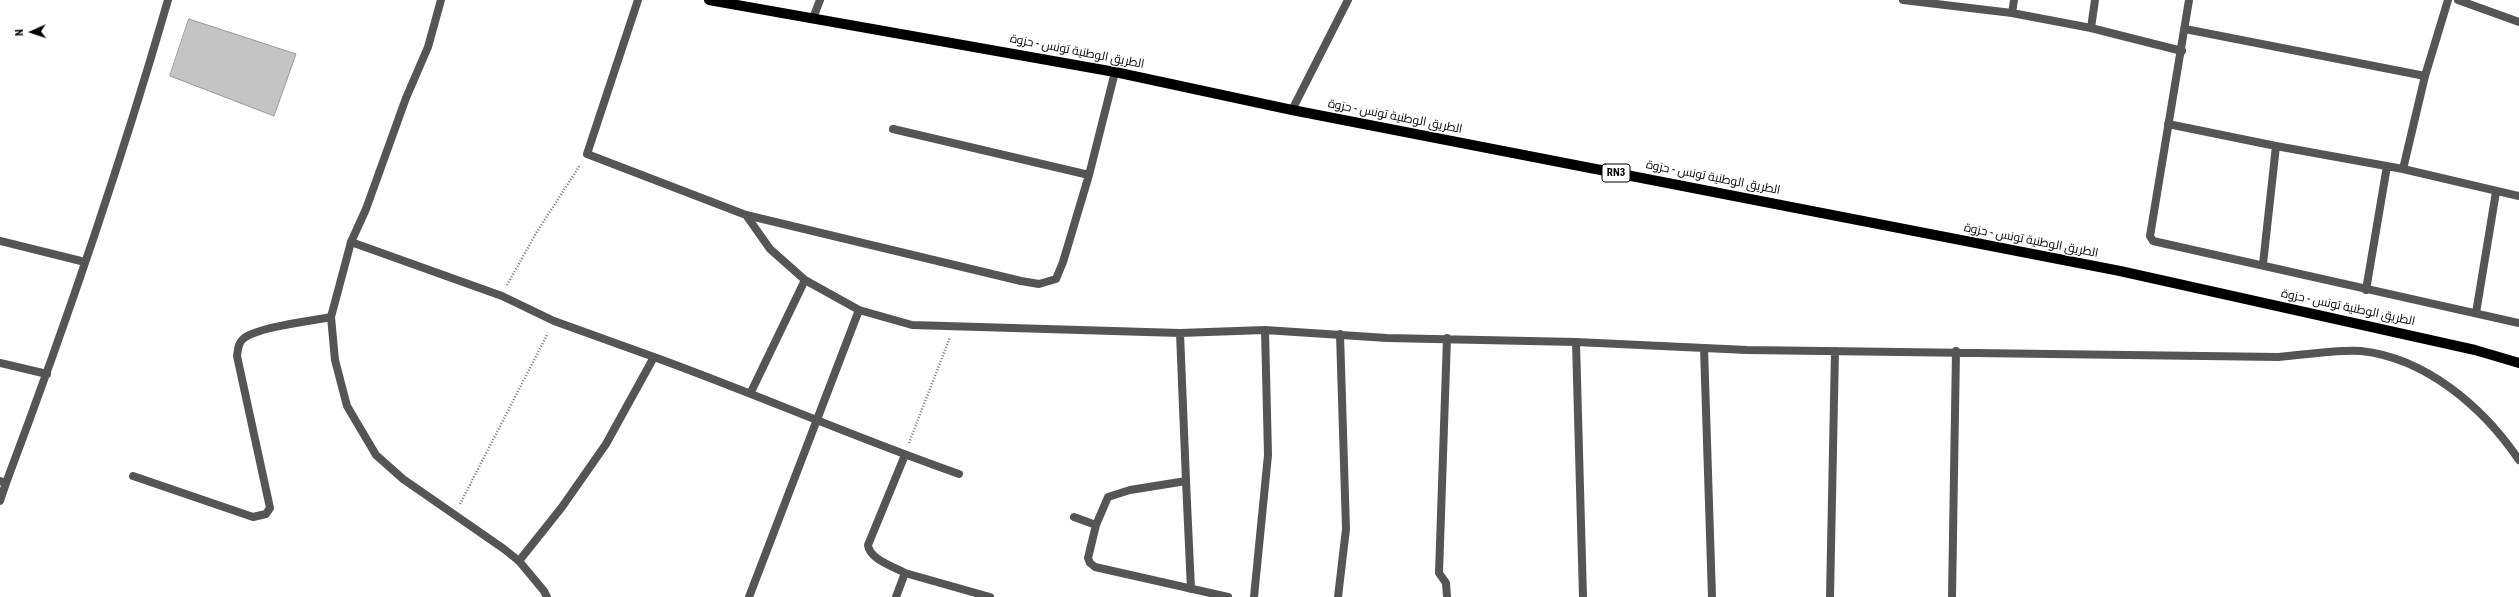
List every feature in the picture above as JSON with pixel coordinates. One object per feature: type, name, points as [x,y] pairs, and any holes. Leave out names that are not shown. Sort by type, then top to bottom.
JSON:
[{"type":"main road","name":"الطريق الوطنية تونس - حزوة","points":[[709,0],[813,18],[854,27],[1115,72],[1292,110],[2120,272],[2475,350],[2519,363]]},
{"type":"street","points":[[0,501],[3,482],[47,374],[138,104],[168,0]]},
{"type":"street","points":[[441,0],[428,47],[406,98],[366,209],[352,242],[331,317],[335,360],[346,406],[376,455],[403,479],[455,514],[519,561],[544,591],[547,597]]},
{"type":"street","points":[[638,0],[587,154],[746,215],[1039,284],[1056,278],[1064,262],[1089,175],[1115,72]]},
{"type":"street","points":[[813,18],[820,0]]},
{"type":"street","points":[[1292,110],[1348,0]]},
{"type":"street","points":[[1903,0],[2012,12],[2091,28],[2182,51]]},
{"type":"street","points":[[2012,12],[2014,0]]},
{"type":"street","points":[[2091,28],[2095,0]]},
{"type":"street","points":[[2189,0],[2182,51],[2168,124],[2151,239],[2157,243],[2263,264],[2366,290],[2519,323]]},
{"type":"street","points":[[2403,169],[2425,76],[2448,0]]},
{"type":"street","points":[[2458,0],[2519,22]]},
{"type":"street","points":[[2185,30],[2425,76]]},
{"type":"street","points":[[2168,124],[2276,146],[2403,169],[2496,192],[2519,196]]},
{"type":"street","points":[[893,129],[1089,175]]},
{"type":"street","points":[[2263,264],[2276,146]]},
{"type":"street","points":[[2366,290],[2387,166]]},
{"type":"street","points":[[2476,313],[2496,192]]},
{"type":"street","points":[[746,215],[770,249],[805,280],[859,310],[912,325],[953,328],[1070,328],[1180,333],[1265,330],[1386,338],[1447,338],[1704,348],[1835,351],[1956,351],[2279,357],[2367,352],[2401,359],[2444,383],[2477,410],[2508,444],[2519,460]]},
{"type":"street","points":[[0,241],[85,262]]},
{"type":"street","points":[[352,242],[502,296],[554,321],[751,392],[905,455],[959,474]]},
{"type":"street","points":[[751,392],[805,280]]},
{"type":"street","points":[[749,597],[859,310]]},
{"type":"street","points":[[133,476],[253,517],[266,514],[270,508],[237,356],[238,349],[244,338],[256,332],[331,317]]},
{"type":"street","points":[[1254,597],[1268,455],[1265,330]]},
{"type":"street","points":[[1180,333],[1191,588]]},
{"type":"street","points":[[1338,597],[1346,529],[1340,334]]},
{"type":"street","points":[[1447,338],[1439,573],[1446,583],[1447,597]]},
{"type":"street","points":[[1576,342],[1583,597]]},
{"type":"street","points":[[1704,348],[1712,597]]},
{"type":"street","points":[[1830,597],[1835,351]]},
{"type":"street","points":[[1952,597],[1956,351]]},
{"type":"street","points":[[519,561],[562,507],[606,444],[654,357]]},
{"type":"street","points":[[0,363],[47,374]]},
{"type":"street","points":[[905,455],[868,545],[869,551],[873,556],[905,573],[990,597]]},
{"type":"street","points":[[1186,481],[1114,494],[1105,502],[1096,525],[1089,551],[1090,563],[1107,570],[1228,597]]},
{"type":"street","points":[[1074,517],[1096,525]]},
{"type":"street","points":[[896,597],[905,573]]},
{"type":"path","points":[[502,296],[523,254],[587,154]]},
{"type":"path","points":[[455,514],[554,321]]},
{"type":"path","points":[[905,455],[953,328]]},
{"type":"building","points":[[189,19],[296,54],[274,116],[170,76]]}]
